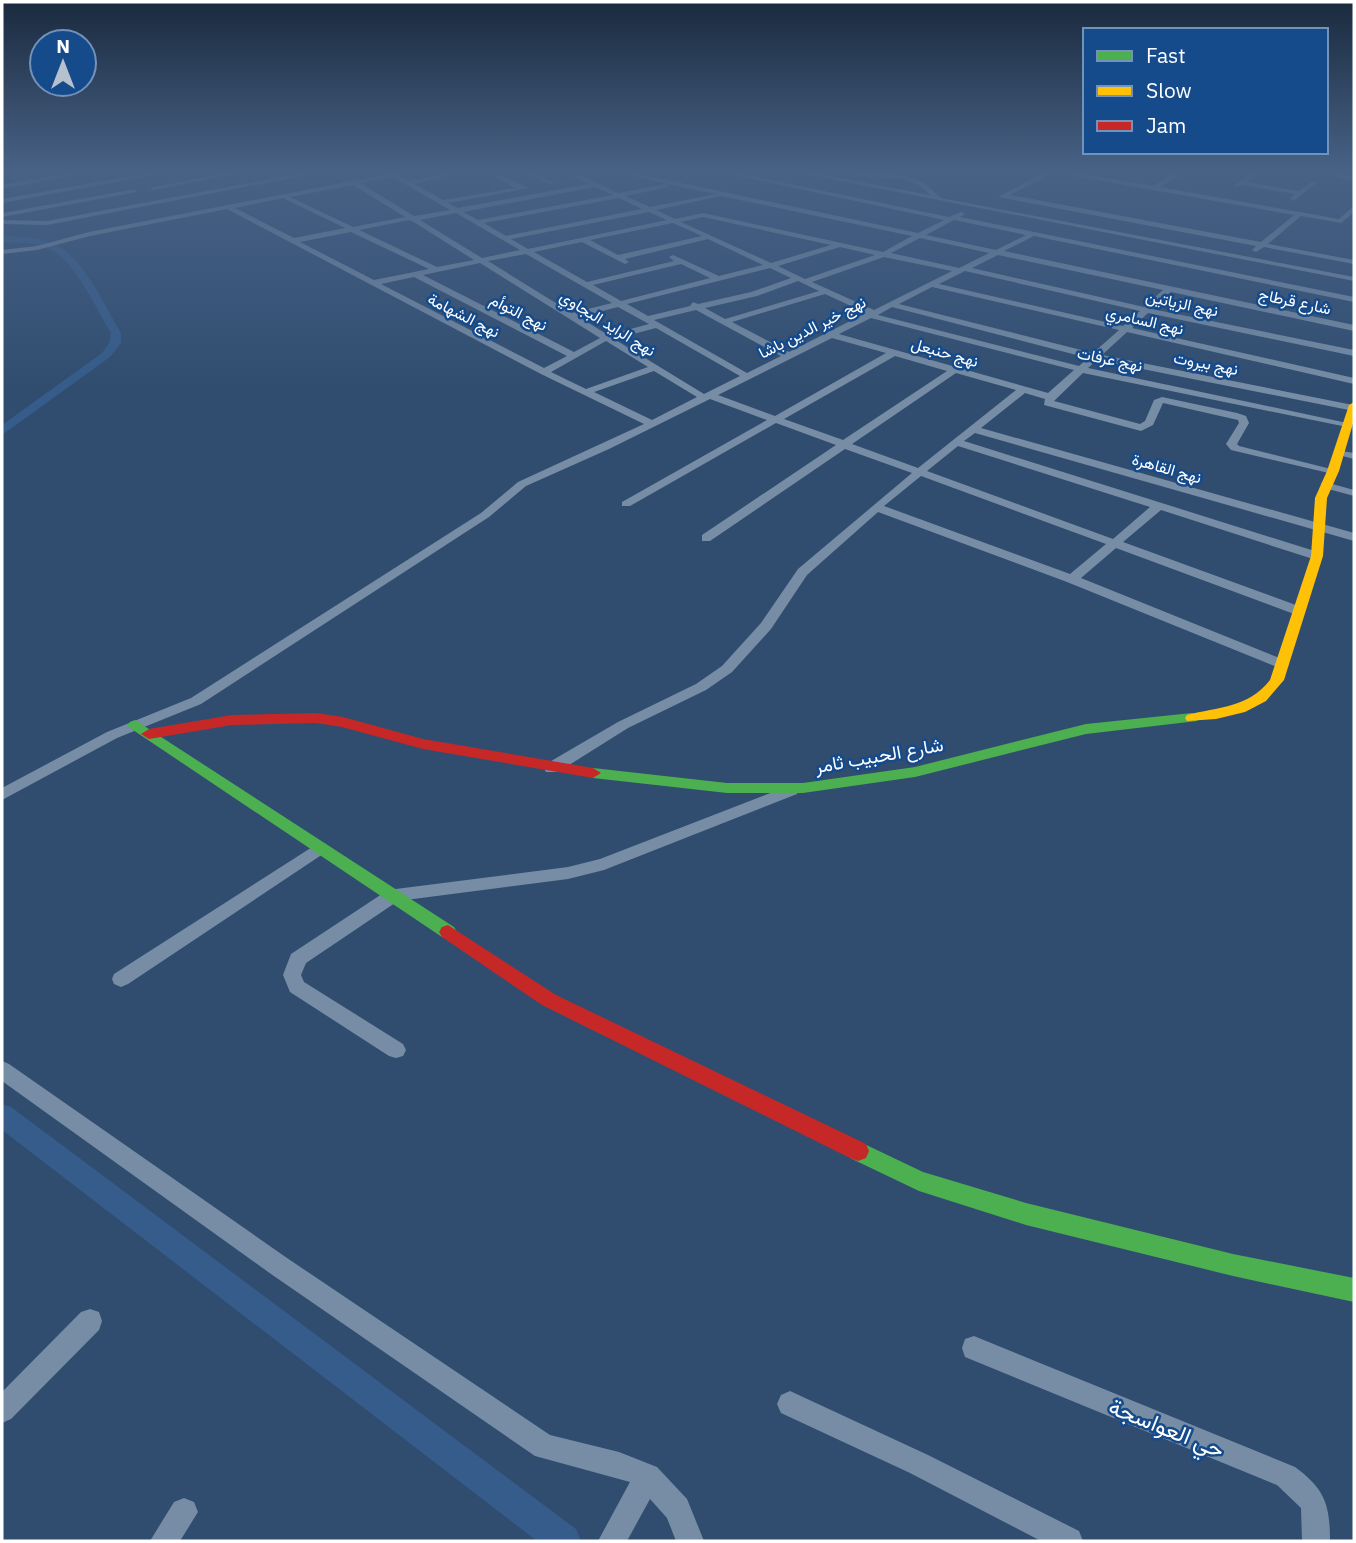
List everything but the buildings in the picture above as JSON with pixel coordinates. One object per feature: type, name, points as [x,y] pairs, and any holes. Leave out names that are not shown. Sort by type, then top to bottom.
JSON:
[{"type":"street","points":[[2,252],[59,243]]},
{"type":"street","name":"نهج الشهامة","points":[[296,243],[544,372],[651,423]]},
{"type":"street","points":[[382,243],[437,270]]},
{"type":"street","name":"نهج الرايد البجاوي","points":[[449,243],[654,368],[706,396],[921,470],[1299,611]]},
{"type":"street","points":[[515,243],[748,377]]},
{"type":"street","points":[[372,283],[569,243]]},
{"type":"street","points":[[589,243],[642,270]]},
{"type":"street","points":[[617,258],[682,243]]},
{"type":"street","name":"نهج عرفات","points":[[721,243],[871,314],[1079,369],[1347,424]]},
{"type":"street","name":"نهج الزياتين","points":[[836,243],[1354,353]]},
{"type":"street","points":[[647,318],[803,280],[884,254],[904,243]]},
{"type":"street","name":"شارع قرطاج","points":[[953,243],[1350,327]]},
{"type":"street","name":"نهج خير الدين باشا","points":[[2,795],[87,747],[196,701],[485,515],[522,484],[605,447],[1015,243]]},
{"type":"street","points":[[1079,243],[1354,299]]},
{"type":"street","points":[[1094,254],[1113,243]]},
{"type":"street","points":[[1166,243],[1354,279]]},
{"type":"street","points":[[1251,243],[1354,262]]},
{"type":"street","points":[[1216,280],[1247,259],[1264,243]]},
{"type":"street","points":[[572,316],[769,266],[840,244]]},
{"type":"street","points":[[655,249],[718,279]]},
{"type":"street","points":[[1149,266],[1158,259]]},
{"type":"street","points":[[587,284],[682,261]]},
{"type":"street","points":[[1072,268],[1083,261]]},
{"type":"street","points":[[1130,280],[1139,273]]},
{"type":"street","name":"نهج التوأم","points":[[415,274],[573,355]]},
{"type":"street","name":"نهج السامري","points":[[929,284],[1354,381]]},
{"type":"street","points":[[1198,295],[1207,288]]},
{"type":"street","points":[[1048,398],[1169,289]]},
{"type":"street","points":[[724,322],[827,291]]},
{"type":"street","points":[[669,292],[789,356]]},
{"type":"street","name":"نهج بيروت","points":[[890,304],[1092,356],[1354,407]]},
{"type":"street","points":[[1350,327],[1354,316]]},
{"type":"street","points":[[544,372],[606,338],[657,324]]},
{"type":"street","name":"نهج حنبعل","points":[[833,335],[1048,398],[1052,404],[1141,428],[1149,423],[1158,402],[1162,400],[1237,416],[1242,418],[1244,423],[1231,444],[1234,448],[1329,478]]},
{"type":"street","points":[[626,504],[893,354]]},
{"type":"street","points":[[586,392],[654,368]]},
{"type":"street","points":[[706,538],[954,370]]},
{"type":"street","points":[[552,768],[624,725],[701,687],[727,669],[766,626],[802,572],[876,507],[1022,390]]},
{"type":"street","name":"شارع الحبيب ثامر","points":[[149,734],[218,721],[319,718],[335,720],[404,741],[552,768],[729,788],[790,790],[855,784],[912,773],[1086,729],[1220,713],[1248,706],[1266,696],[1277,680],[1317,556],[1321,498],[1329,478],[1347,454],[1347,424],[1354,407]]},
{"type":"street","name":"نهج القاهرة","points":[[972,429],[1354,537]]},
{"type":"street","points":[[955,442],[1317,556]]},
{"type":"street","points":[[1329,478],[1354,493]]},
{"type":"street","points":[[1072,579],[1160,505]]},
{"type":"street","points":[[876,507],[1072,579],[1282,664]]},
{"type":"street","points":[[135,725],[549,1000],[919,1181],[1026,1214],[1233,1265],[1354,1290]]},
{"type":"street","points":[[396,1051],[307,996],[297,987],[292,975],[298,959],[394,895],[545,876],[604,864],[790,790]]},
{"type":"street","points":[[121,979],[320,848]]},
{"type":"street","points":[[2,1070],[279,1266],[544,1447],[619,1465],[645,1481],[677,1508],[690,1541]]},
{"type":"street","points":[[2,1410],[90,1321]]},
{"type":"street","name":"حي العواسجة","points":[[974,1348],[1286,1476],[1304,1489],[1316,1506],[1316,1541]]},
{"type":"street","points":[[790,1404],[919,1464],[1069,1541]]},
{"type":"street","points":[[612,1541],[645,1481]]},
{"type":"street","points":[[164,1541],[184,1511]]},
{"type":"waterway","points":[[2,431],[106,355],[115,343],[116,333],[80,274],[63,253],[43,243]]},
{"type":"waterway","points":[[2,1115],[564,1541]]},
{"type":"traffic: fast","points":[[593,773],[727,788],[803,788],[915,772],[1086,729],[1192,718]]},
{"type":"traffic: fast","points":[[135,725],[448,932]]},
{"type":"traffic: fast","points":[[858,1151],[919,1181],[1026,1214],[1233,1265],[1354,1290]]},
{"type":"traffic: slow","points":[[1192,718],[1240,709],[1261,698],[1277,680],[1317,556],[1321,498],[1333,471],[1354,405]]},
{"type":"traffic: jam","points":[[149,734],[232,720],[316,718],[343,722],[423,744],[593,773]]},
{"type":"traffic: jam","points":[[448,932],[549,1000],[858,1151]]}]
